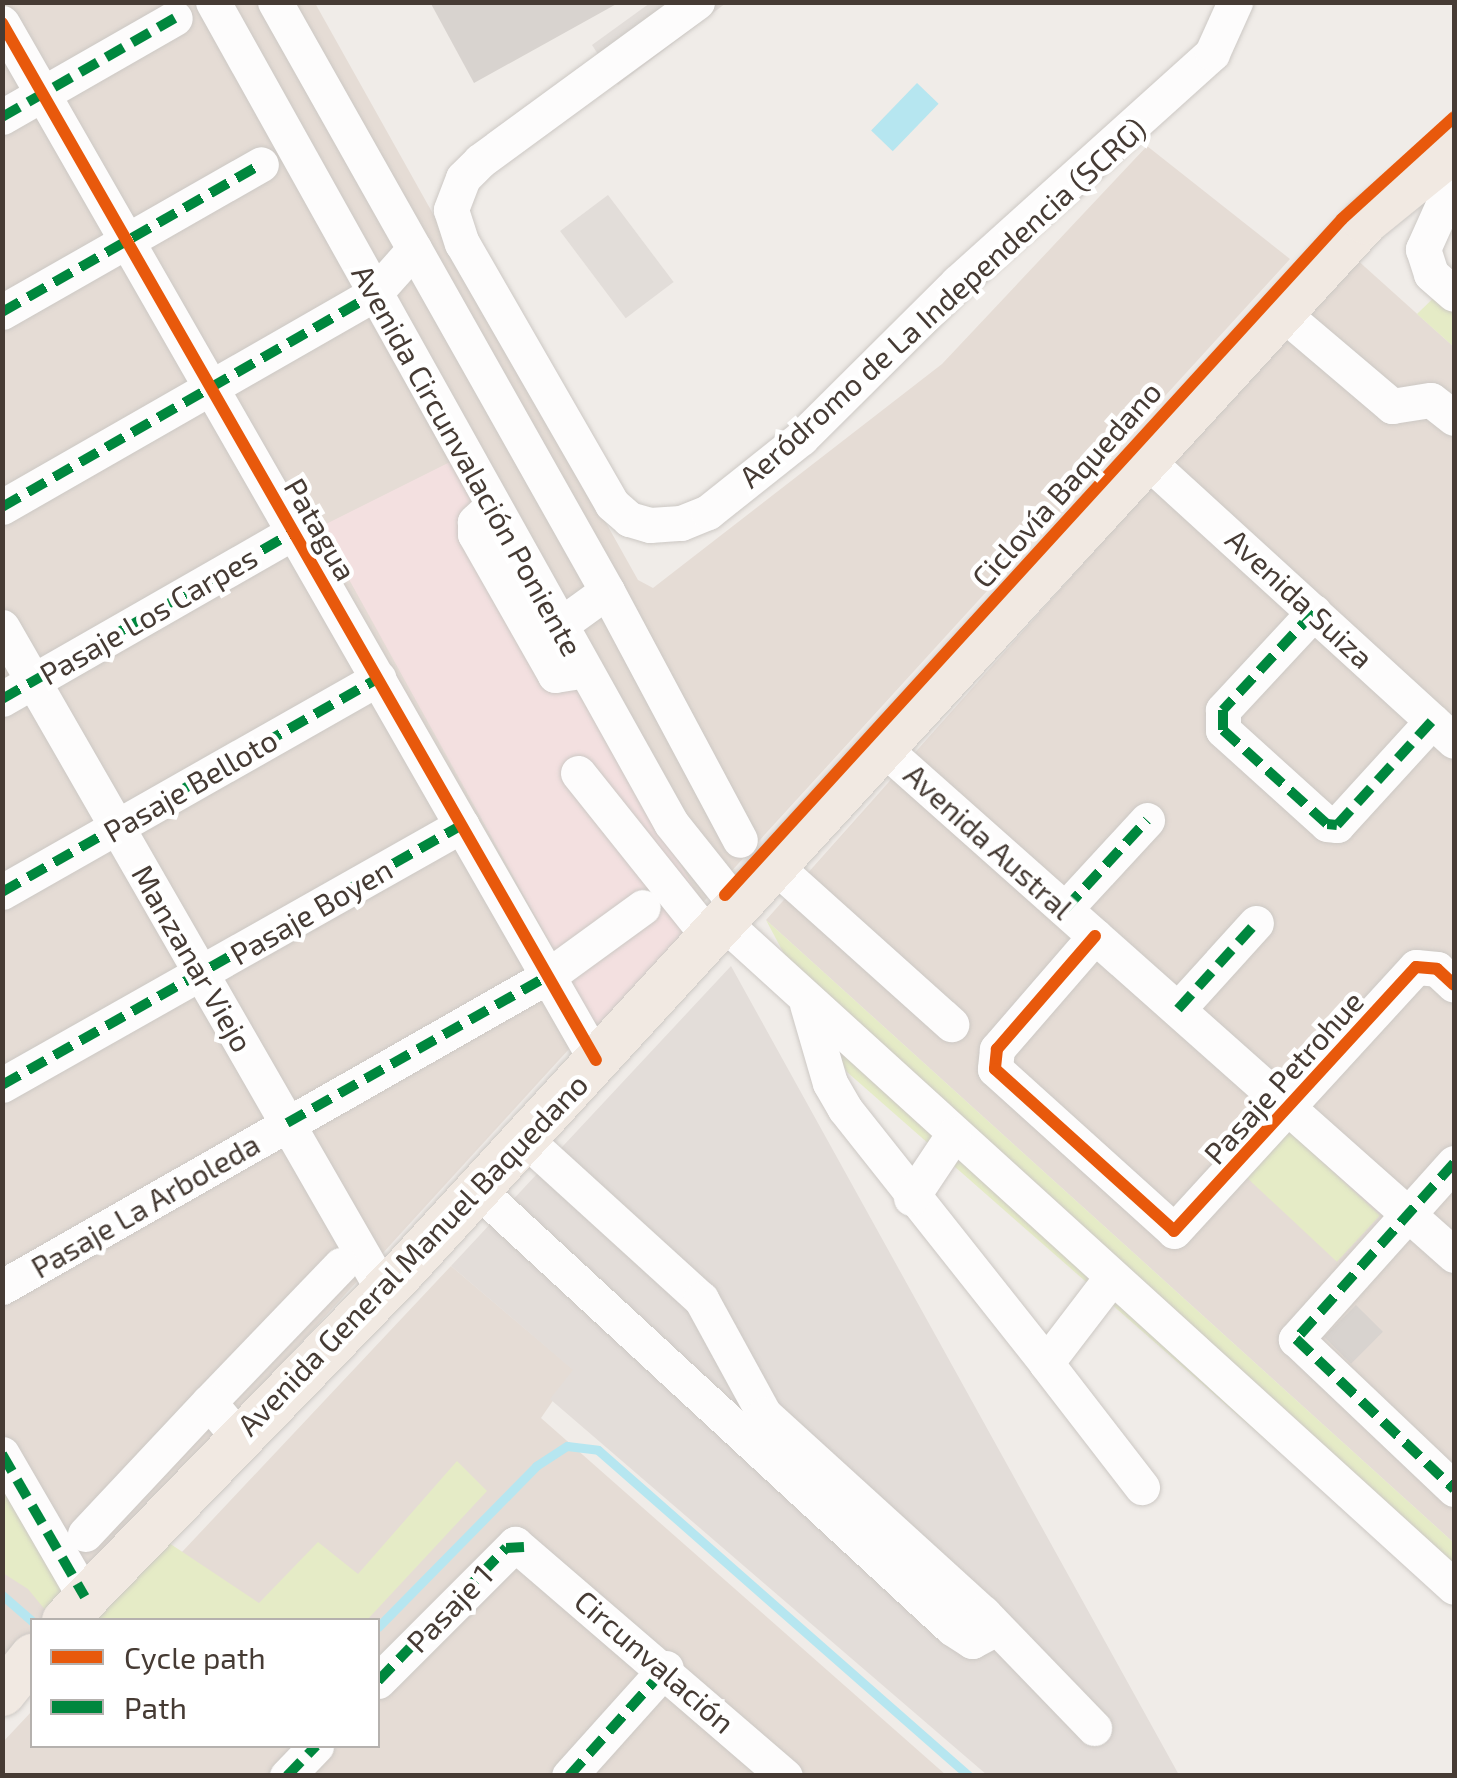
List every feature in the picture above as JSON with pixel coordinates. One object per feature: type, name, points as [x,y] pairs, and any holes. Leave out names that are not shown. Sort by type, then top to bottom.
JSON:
[{"type":"main road","name":"Avenida General Manuel Baquedano","points":[[75,1609],[478,1190],[723,922],[757,853],[882,746],[1143,457],[1364,221],[1454,173]]},
{"type":"main road","points":[[2,1693],[30,1658]]},
{"type":"street","name":"Avenida Circunvalación Poniente","points":[[213,2],[723,922]]},
{"type":"street","points":[[275,2],[757,853],[950,1024]]},
{"type":"street","name":"Aeródromo de La Independencia (SCRG)","points":[[697,2],[480,160],[463,178],[451,210],[462,243],[612,504],[629,520],[650,525],[681,523],[708,512],[801,438],[958,282],[1212,53],[1235,2]]},
{"type":"street","points":[[2,117],[175,18]]},
{"type":"street","name":"Patagua","points":[[2,23],[596,1060]]},
{"type":"street","points":[[2,312],[261,164]]},
{"type":"street","points":[[1454,173],[1423,249],[1431,274],[1454,294]]},
{"type":"street","points":[[2,506],[375,293],[414,249]]},
{"type":"street","points":[[1280,312],[1392,406],[1431,400],[1454,418]]},
{"type":"street","name":"Avenida Suiza","points":[[1143,457],[1444,731]]},
{"type":"street","points":[[493,505],[473,525],[484,551],[555,675],[585,670]]},
{"type":"street","name":"Pasaje Los Carpes","points":[[2,698],[294,532]]},
{"type":"street","points":[[560,625],[607,590]]},
{"type":"street","points":[[1314,612],[1218,719],[1327,824],[1337,824],[1444,731]]},
{"type":"street","name":"Manzanar Viejo","points":[[2,627],[383,1290]]},
{"type":"street","name":"Pasaje Belloto","points":[[2,892],[378,678]]},
{"type":"street","name":"Avenida Austral","points":[[882,746],[1454,1255]]},
{"type":"street","points":[[578,773],[807,1004],[1454,1588]]},
{"type":"street","points":[[1065,909],[1148,820]]},
{"type":"street","name":"Pasaje Boyen","points":[[2,1085],[462,825]]},
{"type":"street","name":"Pasaje La Arboleda","points":[[2,1287],[548,976],[643,907]]},
{"type":"street","points":[[1178,1009],[1256,923]]},
{"type":"street","name":"Pasaje Petrohue","points":[[1094,936],[997,1049],[995,1070],[1166,1228],[1181,1227],[1425,964],[1454,985]]},
{"type":"street","points":[[807,1004],[830,1084],[911,1198],[1142,1487]]},
{"type":"street","points":[[911,1198],[953,1135]]},
{"type":"street","points":[[524,1139],[680,1275],[701,1299],[764,1414],[995,1629],[1094,1728]]},
{"type":"street","points":[[1454,1163],[1296,1339],[1454,1489]]},
{"type":"street","points":[[478,1190],[952,1628],[972,1641],[995,1629]]},
{"type":"street","points":[[85,1534],[341,1264]]},
{"type":"street","points":[[1046,1363],[1111,1278]]},
{"type":"street","points":[[209,1402],[238,1437]]},
{"type":"street","points":[[2,1454],[75,1609]]},
{"type":"street","name":"Circunvalación","points":[[524,1547],[786,1776]]},
{"type":"street","name":"Pasaje 1","points":[[380,1680],[506,1548],[524,1547]]},
{"type":"street","points":[[569,1776],[666,1668]]},
{"type":"street","points":[[287,1776],[314,1748]]},
{"type":"shaded area","points":[[3,3],[315,3],[638,580],[653,588],[942,364],[1147,146],[1290,259],[50,1618],[30,1618],[30,1639],[3,1670]]},
{"type":"shaded area","points":[[650,3],[726,3],[618,85],[592,45]]},
{"type":"shaded area","points":[[608,195],[674,282],[626,318],[560,231]]},
{"type":"shaded area","points":[[1355,258],[1454,347],[1454,1543],[766,920]]},
{"type":"shaded area","points":[[450,462],[708,913],[600,1033],[320,527]]},
{"type":"shaded area","points":[[731,966],[1179,1775],[987,1775],[550,1399],[573,1370],[451,1266]]},
{"type":"shaded area","points":[[451,1266],[574,1370],[541,1418],[946,1775],[3,1776],[2,1743],[30,1713],[30,1748],[380,1748],[380,1618],[120,1618]]},
{"type":"green space","points":[[1454,278],[1454,347],[1417,314]]},
{"type":"green space","points":[[766,920],[1454,1543],[1454,1605],[847,1072]]},
{"type":"green space","points":[[1287,1129],[1380,1216],[1337,1262],[1244,1175]]},
{"type":"green space","points":[[2,1454],[77,1588],[51,1617],[28,1589],[3,1573]]},
{"type":"green space","points":[[457,1461],[487,1491],[369,1618],[94,1618],[163,1539],[259,1603],[318,1542],[358,1574]]},
{"type":"water","points":[[917,83],[939,104],[893,151],[871,130]]},
{"type":"building","points":[[430,2],[620,2],[474,83]]},
{"type":"building","points":[[1356,1305],[1383,1332],[1351,1364],[1324,1337]]},
{"type":"waterway","points":[[380,1625],[536,1466],[567,1446],[598,1450],[969,1776]]},
{"type":"waterway","points":[[2,1595],[30,1619]]},
{"type":"marked path","points":[[2,117],[175,18]]},
{"type":"marked path","points":[[2,312],[261,164]]},
{"type":"marked path","points":[[2,507],[375,293]]},
{"type":"marked path","points":[[2,699],[294,532]]},
{"type":"marked path","points":[[1314,612],[1223,710],[1223,730],[1327,824],[1337,825],[1432,721]]},
{"type":"marked path","points":[[2,892],[378,678]]},
{"type":"marked path","points":[[1065,909],[1147,820]]},
{"type":"marked path","points":[[2,1085],[462,825]]},
{"type":"marked path","points":[[1178,1009],[1256,923]]},
{"type":"marked path","points":[[287,1123],[548,976]]},
{"type":"marked path","points":[[1454,1163],[1296,1339],[1454,1489]]},
{"type":"marked path","points":[[2,1454],[85,1597]]},
{"type":"marked path","points":[[380,1679],[506,1548],[524,1547]]},
{"type":"marked path","points":[[569,1776],[666,1668]]},
{"type":"marked path","points":[[287,1776],[314,1748]]},
{"type":"cycle path","points":[[2,23],[596,1060]]},
{"type":"cycle path","name":"Ciclovía Baquedano","points":[[725,895],[1342,219],[1454,117]]},
{"type":"cycle path","points":[[1095,936],[997,1049],[995,1069],[1174,1231],[1416,967],[1437,969],[1454,985]]}]
